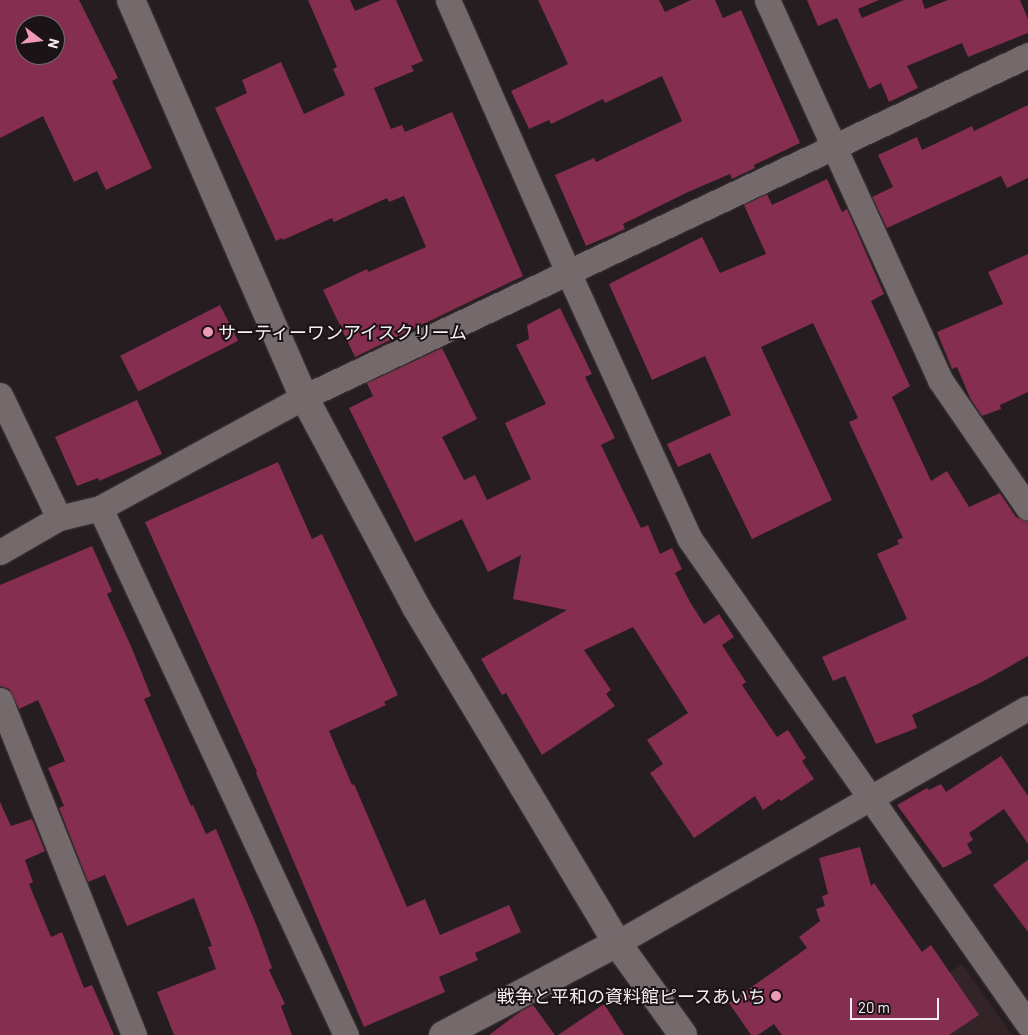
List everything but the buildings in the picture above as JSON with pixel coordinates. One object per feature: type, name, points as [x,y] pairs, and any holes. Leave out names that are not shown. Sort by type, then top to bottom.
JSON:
[{"type":"street","points":[[131,0],[304,396],[416,607],[617,943],[683,1035]]},
{"type":"street","points":[[448,0],[568,272],[689,538],[1028,1024]]},
{"type":"street","points":[[767,0],[832,147],[940,380],[1028,508]]},
{"type":"street","points":[[0,552],[58,518],[100,508],[304,396],[1028,55]]},
{"type":"street","points":[[0,395],[58,518]]},
{"type":"street","points":[[100,508],[346,1035]]},
{"type":"street","points":[[0,700],[134,1035]]},
{"type":"street","points":[[443,1035],[617,943],[1028,708]]},
{"type":"shaded area","points":[[962,964],[1012,1035],[857,1035]]},
{"type":"place","name":"サーティーワンアイスクリーム","points":[[208,332]]},
{"type":"place","name":"戦争と平和の資料館ピースあいち","points":[[776,996]]}]
